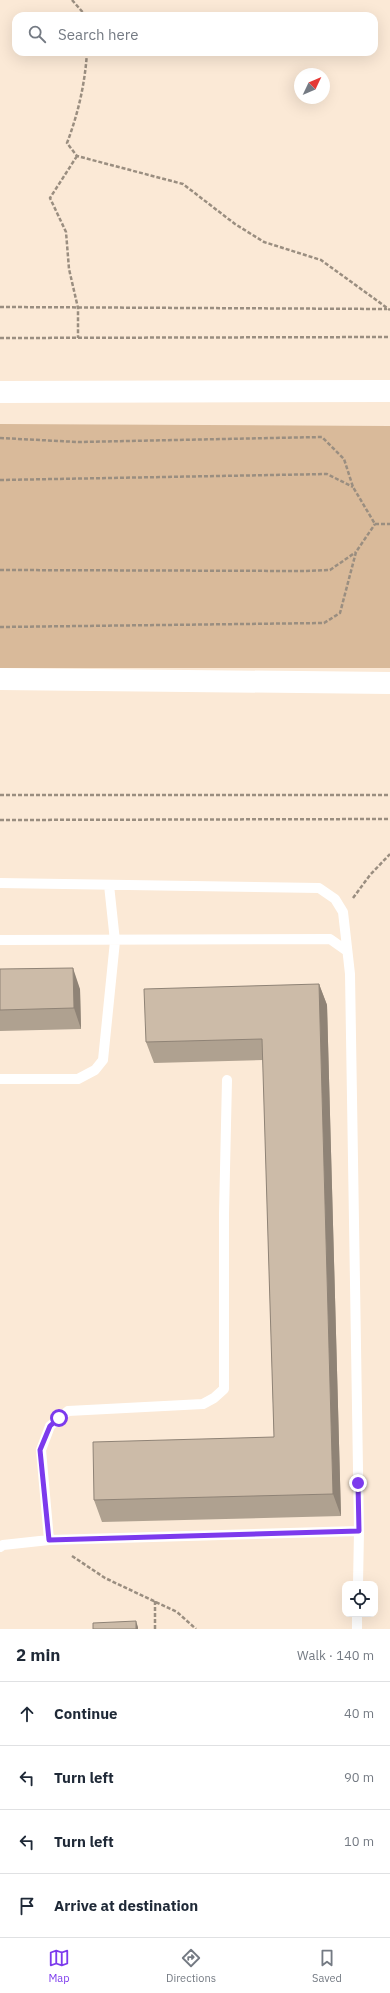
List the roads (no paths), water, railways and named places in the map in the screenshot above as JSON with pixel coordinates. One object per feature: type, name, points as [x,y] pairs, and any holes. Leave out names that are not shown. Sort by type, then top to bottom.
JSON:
[{"type":"main road","points":[[0,392],[390,391]]},
{"type":"main road","points":[[0,679],[390,683]]},
{"type":"lane","points":[[0,883],[319,888],[335,898],[343,912],[350,974],[359,1531],[358,1581]]},
{"type":"lane","points":[[0,1079],[78,1079],[95,1070],[103,1060],[115,941],[109,885]]},
{"type":"lane","points":[[0,940],[115,941],[330,939],[347,951]]},
{"type":"lane","points":[[49,1540],[40,1450],[50,1426],[68,1411],[203,1404],[214,1398],[224,1389],[224,1214],[227,1080]]},
{"type":"lane","points":[[0,1547],[4,1545],[49,1540],[359,1531]]},
{"type":"lane","points":[[357,1617],[357,1629]]}]
